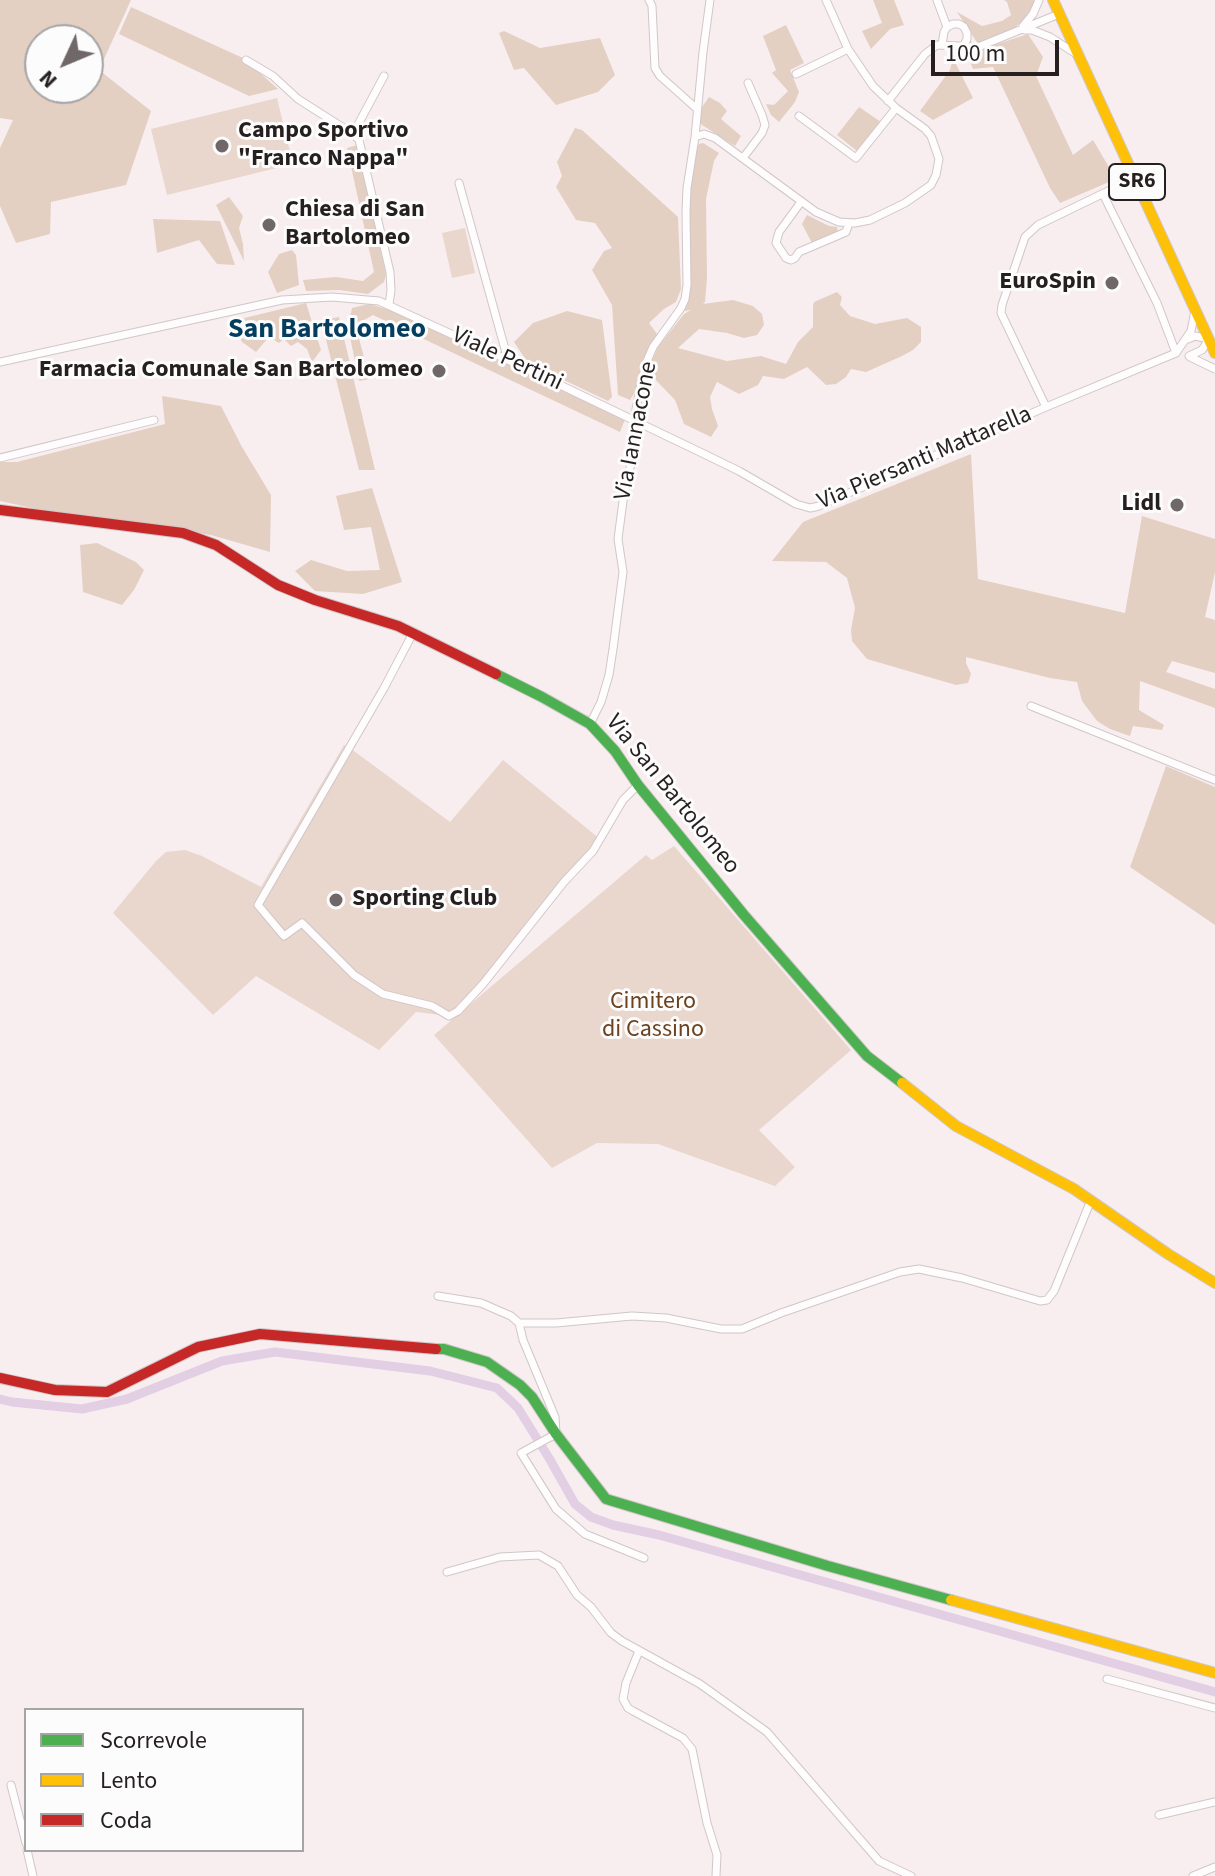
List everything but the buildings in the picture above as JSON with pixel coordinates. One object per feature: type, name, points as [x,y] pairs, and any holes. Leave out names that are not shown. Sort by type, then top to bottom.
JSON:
[{"type":"street","points":[[649,0],[652,6],[655,68],[697,109]]},
{"type":"street","name":"Via Iannacone","points":[[590,724],[609,675],[623,572],[618,539],[647,361],[685,299],[687,188],[710,0]]},
{"type":"street","points":[[695,137],[708,134],[823,216],[849,223],[876,218],[922,193],[934,181],[939,159],[931,136],[888,101],[866,78],[848,49],[826,0]]},
{"type":"street","points":[[937,0],[947,27]]},
{"type":"street","points":[[1019,30],[1033,14],[1039,0]]},
{"type":"street","name":"SR6","points":[[1053,0],[1215,353]]},
{"type":"street","points":[[888,101],[928,51],[937,45],[978,47],[1059,14]]},
{"type":"street","points":[[942,45],[947,27],[959,24],[967,33],[963,47]]},
{"type":"street","points":[[1019,30],[1041,33],[1079,56]]},
{"type":"street","points":[[796,74],[848,49]]},
{"type":"street","points":[[246,60],[273,76],[298,99],[359,140],[390,272],[389,305]]},
{"type":"street","points":[[353,134],[384,76]]},
{"type":"street","points":[[743,158],[765,125],[748,83]]},
{"type":"street","points":[[799,116],[856,158],[896,108]]},
{"type":"street","points":[[1046,407],[1001,313],[1025,237],[1038,225],[1135,178]]},
{"type":"street","points":[[459,183],[508,360]]},
{"type":"street","points":[[1103,194],[1157,303],[1176,353],[1200,360],[1215,369]]},
{"type":"street","points":[[801,202],[779,232],[776,243],[786,258],[791,260],[799,252],[846,232],[849,223]]},
{"type":"street","name":"Viale Pertini","points":[[0,362],[282,300],[332,297],[379,301],[635,422]]},
{"type":"street","name":"Via Piersanti Mattarella","points":[[635,422],[714,459],[796,504],[810,508],[1176,353],[1191,331],[1195,309]]},
{"type":"street","points":[[1186,340],[1195,336],[1209,339],[1202,350],[1189,356]]},
{"type":"street","points":[[0,458],[154,420]]},
{"type":"street","name":"Via San Bartolomeo","points":[[0,510],[183,533],[216,545],[278,585],[413,633],[590,724],[615,751],[638,785],[744,915],[867,1056],[956,1126],[1074,1189],[1215,1283]]},
{"type":"street","points":[[413,633],[258,905],[284,936],[302,923],[354,975],[383,994],[432,1006],[449,1016],[458,1011],[483,984],[564,882],[593,851],[623,800],[638,785]]},
{"type":"street","points":[[1031,706],[1215,780]]},
{"type":"street","points":[[519,1323],[632,1316],[666,1318],[721,1329],[742,1329],[900,1272],[919,1269],[1040,1301],[1047,1300],[1054,1291],[1091,1200]]},
{"type":"street","points":[[438,1296],[481,1303],[511,1316],[519,1323],[555,1417],[556,1434]]},
{"type":"street","points":[[0,1378],[55,1390],[107,1392],[198,1347],[260,1334],[444,1349],[487,1362],[508,1375],[532,1397],[606,1499],[843,1571],[1215,1673]]},
{"type":"street","points":[[556,1434],[521,1453],[556,1509],[585,1534],[644,1558]]},
{"type":"street","points":[[447,1572],[500,1557],[539,1555],[558,1566],[577,1595],[591,1607],[611,1633],[700,1684],[767,1732],[879,1861],[911,1876]]},
{"type":"street","points":[[639,1651],[623,1699],[628,1708],[683,1738],[692,1749],[717,1855],[716,1876]]},
{"type":"street","points":[[1107,1679],[1215,1708]]},
{"type":"street","points":[[11,1785],[24,1835]]},
{"type":"street","points":[[1159,1815],[1215,1802]]},
{"type":"street","points":[[27,1852],[33,1876]]},
{"type":"street","points":[[1193,1876],[1215,1867]]},
{"type":"green space","name":"Campo Sportivo \"Franco Nappa\"","points":[[277,98],[293,164],[167,195],[151,129]]},
{"type":"green space","points":[[465,228],[475,273],[452,278],[442,233]]},
{"type":"green space","name":"Sporting Club","points":[[344,745],[450,822],[503,760],[600,839],[449,1016],[416,1012],[379,1050],[256,976],[213,1015],[113,913],[166,852],[185,850],[202,856],[261,887]]},
{"type":"green space","name":"Cimitero di Cassino","points":[[674,846],[851,1050],[759,1130],[795,1167],[775,1186],[658,1144],[597,1143],[552,1168],[434,1035],[646,855],[652,860]]},
{"type":"shaded area","points":[[0,0],[131,0],[104,59],[104,24],[24,24],[24,104],[104,104],[104,74],[151,111],[126,185],[51,202],[50,234],[16,243],[0,206],[0,148],[13,120],[0,118]]},
{"type":"shaded area","points":[[873,0],[894,0],[904,25],[890,29],[871,49],[862,31],[882,23]]},
{"type":"shaded area","points":[[1004,0],[1034,0],[1022,21],[1010,32],[978,44],[957,12],[982,26],[1002,21],[1011,15]]},
{"type":"shaded area","points":[[131,7],[243,58],[278,89],[249,96],[119,34]]},
{"type":"shaded area","points":[[786,25],[804,63],[790,70],[799,92],[779,122],[766,104],[774,105],[788,91],[772,73],[776,70],[763,36]]},
{"type":"shaded area","points":[[504,31],[540,48],[600,38],[615,75],[598,92],[556,105],[524,68],[514,70],[499,33]]},
{"type":"shaded area","points":[[1028,34],[1043,57],[1036,76],[1073,155],[1093,140],[1116,179],[1060,203],[993,67],[973,69],[967,54]]},
{"type":"shaded area","points":[[953,58],[973,98],[933,120],[920,111],[950,70]]},
{"type":"shaded area","points":[[709,97],[727,111],[721,119],[741,136],[735,146],[699,120],[700,110]]},
{"type":"shaded area","points":[[859,107],[881,122],[858,152],[837,135]]},
{"type":"shaded area","points":[[575,128],[582,130],[678,217],[681,289],[676,302],[649,323],[657,334],[630,400],[618,395],[612,305],[592,270],[604,251],[612,248],[595,223],[576,220],[556,187],[562,176],[557,162]]},
{"type":"shaded area","points":[[703,143],[719,153],[714,161],[706,199],[707,278],[703,304],[733,300],[753,306],[762,314],[764,325],[757,335],[744,338],[699,329],[678,348],[727,361],[761,356],[786,364],[798,342],[813,327],[814,302],[837,292],[842,297],[840,305],[850,316],[875,324],[907,318],[921,327],[921,342],[902,356],[866,372],[851,369],[836,384],[826,385],[807,367],[784,379],[763,376],[758,385],[739,394],[717,382],[710,397],[718,426],[711,437],[684,424],[675,400],[651,375],[649,367],[658,347],[684,314],[691,310],[684,311],[687,292],[686,218],[696,148]]},
{"type":"shaded area","points":[[357,145],[386,275],[384,282],[368,294],[339,290],[306,291],[303,280],[336,277],[363,281],[374,272],[347,148]]},
{"type":"shaded area","points":[[229,197],[243,216],[239,228],[244,261],[216,205]]},
{"type":"shaded area","points":[[807,215],[837,227],[838,233],[813,245],[802,224]]},
{"type":"shaded area","points":[[153,219],[220,221],[235,265],[217,264],[199,240],[157,253]]},
{"type":"shaded area","points":[[292,250],[296,255],[299,285],[277,293],[268,272],[279,254]]},
{"type":"shaded area","points":[[306,303],[321,350],[312,362],[307,349],[298,342],[291,346],[284,339],[279,343],[269,337],[256,352],[242,342],[232,321]]},
{"type":"shaded area","points":[[369,304],[394,311],[625,419],[620,432],[373,315],[357,324],[370,379],[359,381],[348,327],[352,308]]},
{"type":"shaded area","points":[[567,311],[602,320],[612,397],[608,401],[528,363],[514,342],[533,323]]},
{"type":"shaded area","points":[[339,317],[375,470],[359,470],[321,320]]},
{"type":"shaded area","points":[[162,396],[221,406],[271,495],[270,552],[211,535],[46,511],[0,501],[0,462],[17,462],[165,424]]},
{"type":"shaded area","points":[[971,454],[978,579],[1125,613],[1142,516],[1215,539],[1215,572],[1205,617],[1215,620],[1215,673],[1172,661],[1166,672],[1215,689],[1215,708],[1140,681],[1139,710],[1164,725],[1162,730],[1133,726],[1130,736],[1097,721],[1082,701],[1077,682],[966,657],[971,674],[968,683],[956,685],[867,659],[852,641],[855,608],[847,578],[826,562],[772,561],[803,522]]},
{"type":"shaded area","points":[[372,488],[402,582],[363,594],[315,591],[295,571],[311,560],[347,571],[380,570],[371,527],[344,530],[336,496]]},
{"type":"shaded area","points":[[97,543],[136,562],[144,570],[122,605],[83,592],[80,545]]},
{"type":"shaded area","points":[[1166,766],[1215,787],[1215,925],[1130,867]]},
{"type":"waterway","points":[[0,1399],[82,1409],[127,1399],[222,1361],[275,1352],[430,1371],[497,1388],[518,1408],[575,1504],[591,1517],[1215,1692]]},
{"type":"traffic: fast","points":[[496,674],[590,724],[615,751],[638,785],[744,915],[867,1056],[902,1083]]},
{"type":"traffic: fast","points":[[436,1349],[487,1362],[520,1385],[606,1499],[951,1600]]},
{"type":"traffic: slow","points":[[1053,0],[1215,353]]},
{"type":"traffic: slow","points":[[902,1083],[956,1126],[1074,1189],[1215,1283]]},
{"type":"traffic: slow","points":[[951,1600],[1215,1673]]},
{"type":"traffic: jam","points":[[0,510],[183,533],[216,545],[278,585],[398,626],[496,674]]},
{"type":"traffic: jam","points":[[0,1378],[55,1390],[107,1392],[198,1347],[260,1334],[436,1349]]},
{"type":"place","name":"Campo Sportivo \"Franco Nappa\"","points":[[222,146]]},
{"type":"place","name":"Chiesa di San Bartolomeo","points":[[269,225]]},
{"type":"place","name":"EuroSpin","points":[[1112,283]]},
{"type":"place","name":"Farmacia Comunale San Bartolomeo","points":[[439,371]]},
{"type":"place","name":"Lidl","points":[[1177,505]]},
{"type":"place","name":"Sporting Club","points":[[336,900]]},
{"type":"district","name":"San Bartolomeo","points":[[327,331]]}]
